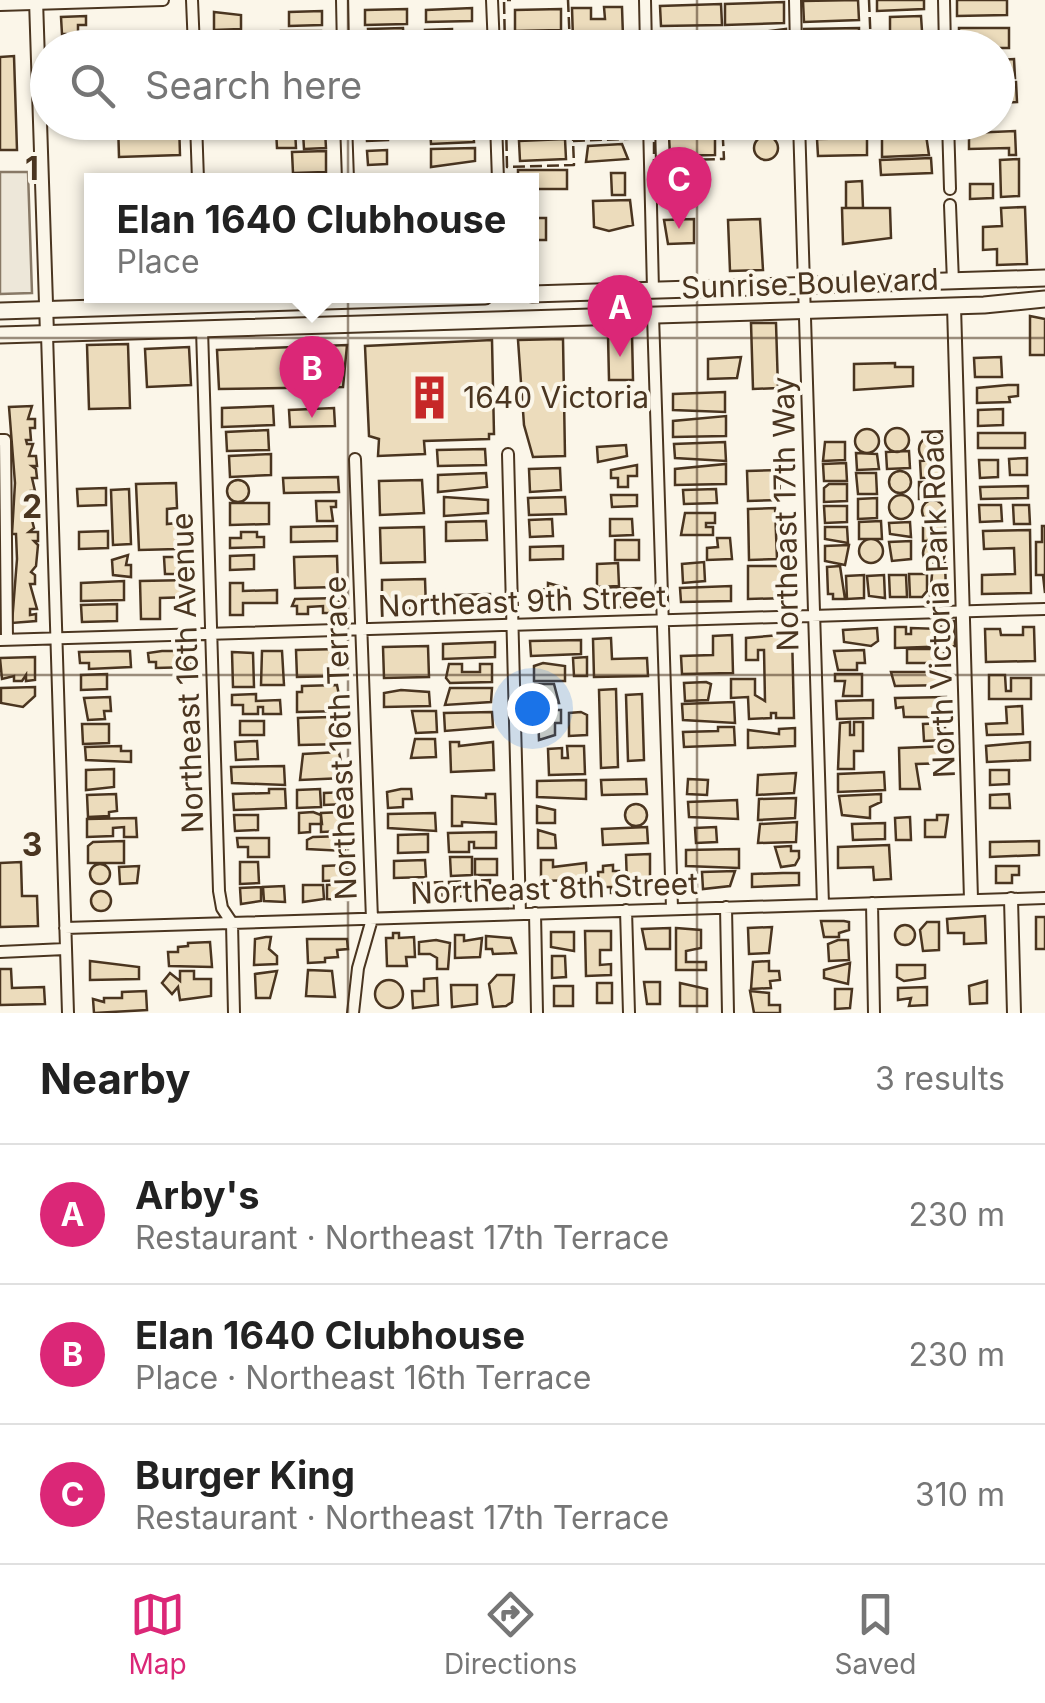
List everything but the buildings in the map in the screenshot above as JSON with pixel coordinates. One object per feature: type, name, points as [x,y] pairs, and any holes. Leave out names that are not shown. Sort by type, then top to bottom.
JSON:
[{"type":"main road","name":"Sunrise Boulevard","points":[[539,294],[1045,278]]},
{"type":"main road","points":[[576,318],[594,306],[602,292]]},
{"type":"main road","points":[[1023,303],[1045,299]]},
{"type":"main road","points":[[0,311],[149,303]]},
{"type":"main road","points":[[352,324],[375,303]]},
{"type":"main road","points":[[1023,303],[1045,308]]},
{"type":"main road","name":"Sunrise Boulevard","points":[[0,335],[1023,303]]},
{"type":"street","points":[[0,5],[163,0]]},
{"type":"street","points":[[192,0],[193,30]]},
{"type":"street","points":[[342,0],[343,30]]},
{"type":"street","points":[[492,0],[493,30]]},
{"type":"street","points":[[645,0],[646,30]]},
{"type":"street","points":[[795,0],[796,30]]},
{"type":"street","points":[[944,0],[945,30]]},
{"type":"street","points":[[36,2],[37,30]]},
{"type":"street","points":[[40,140],[68,1013]]},
{"type":"street","points":[[197,140],[198,173]]},
{"type":"street","points":[[347,140],[348,173]]},
{"type":"street","points":[[497,140],[498,173]]},
{"type":"street","points":[[649,140],[653,290]]},
{"type":"street","name":"Northeast 17th Way","points":[[800,140],[823,905]]},
{"type":"street","points":[[949,140],[950,189]]},
{"type":"street","points":[[950,206],[953,282]]},
{"type":"street","name":"North Victoria Park Road","points":[[954,306],[971,900]]},
{"type":"street","points":[[653,315],[672,908]]},
{"type":"street","name":"Northeast 16th Avenue","points":[[202,329],[219,890],[222,908],[232,923],[234,1013]]},
{"type":"street","points":[[0,440],[5,440],[3,640]]},
{"type":"street","points":[[508,454],[520,914]]},
{"type":"street","name":"Northeast 16th Terrace","points":[[353,1013],[358,968],[372,919],[356,459]]},
{"type":"street","name":"Northeast 9th Street","points":[[3,640],[1045,609]]},
{"type":"street","points":[[1011,898],[1014,1013]]},
{"type":"street","name":"Northeast 8th Street","points":[[65,928],[1045,898]]},
{"type":"street","points":[[872,903],[874,1013]]},
{"type":"street","points":[[726,908],[728,1013]]},
{"type":"street","points":[[626,910],[629,1013]]},
{"type":"street","points":[[535,914],[537,1013]]},
{"type":"street","points":[[0,952],[65,949]]},
{"type":"shaded area","points":[[0,172],[28,172],[32,293],[0,294]]},
{"type":"fence","points":[[505,30],[504,0],[511,0]]},
{"type":"fence","points":[[568,0],[569,30]]},
{"type":"fence","points":[[869,0],[870,30]]},
{"type":"fence","points":[[506,140],[507,167],[574,165],[573,141],[598,140]]},
{"type":"fence","points":[[654,140],[654,161],[724,159],[723,140]]},
{"type":"place","name":"Burger King","points":[[679,229]]},
{"type":"place","name":"Arby's","points":[[620,357]]},
{"type":"place","name":"1640 Victoria","points":[[430,397]]},
{"type":"place","name":"Elan 1640 Clubhouse","points":[[312,418]]}]
